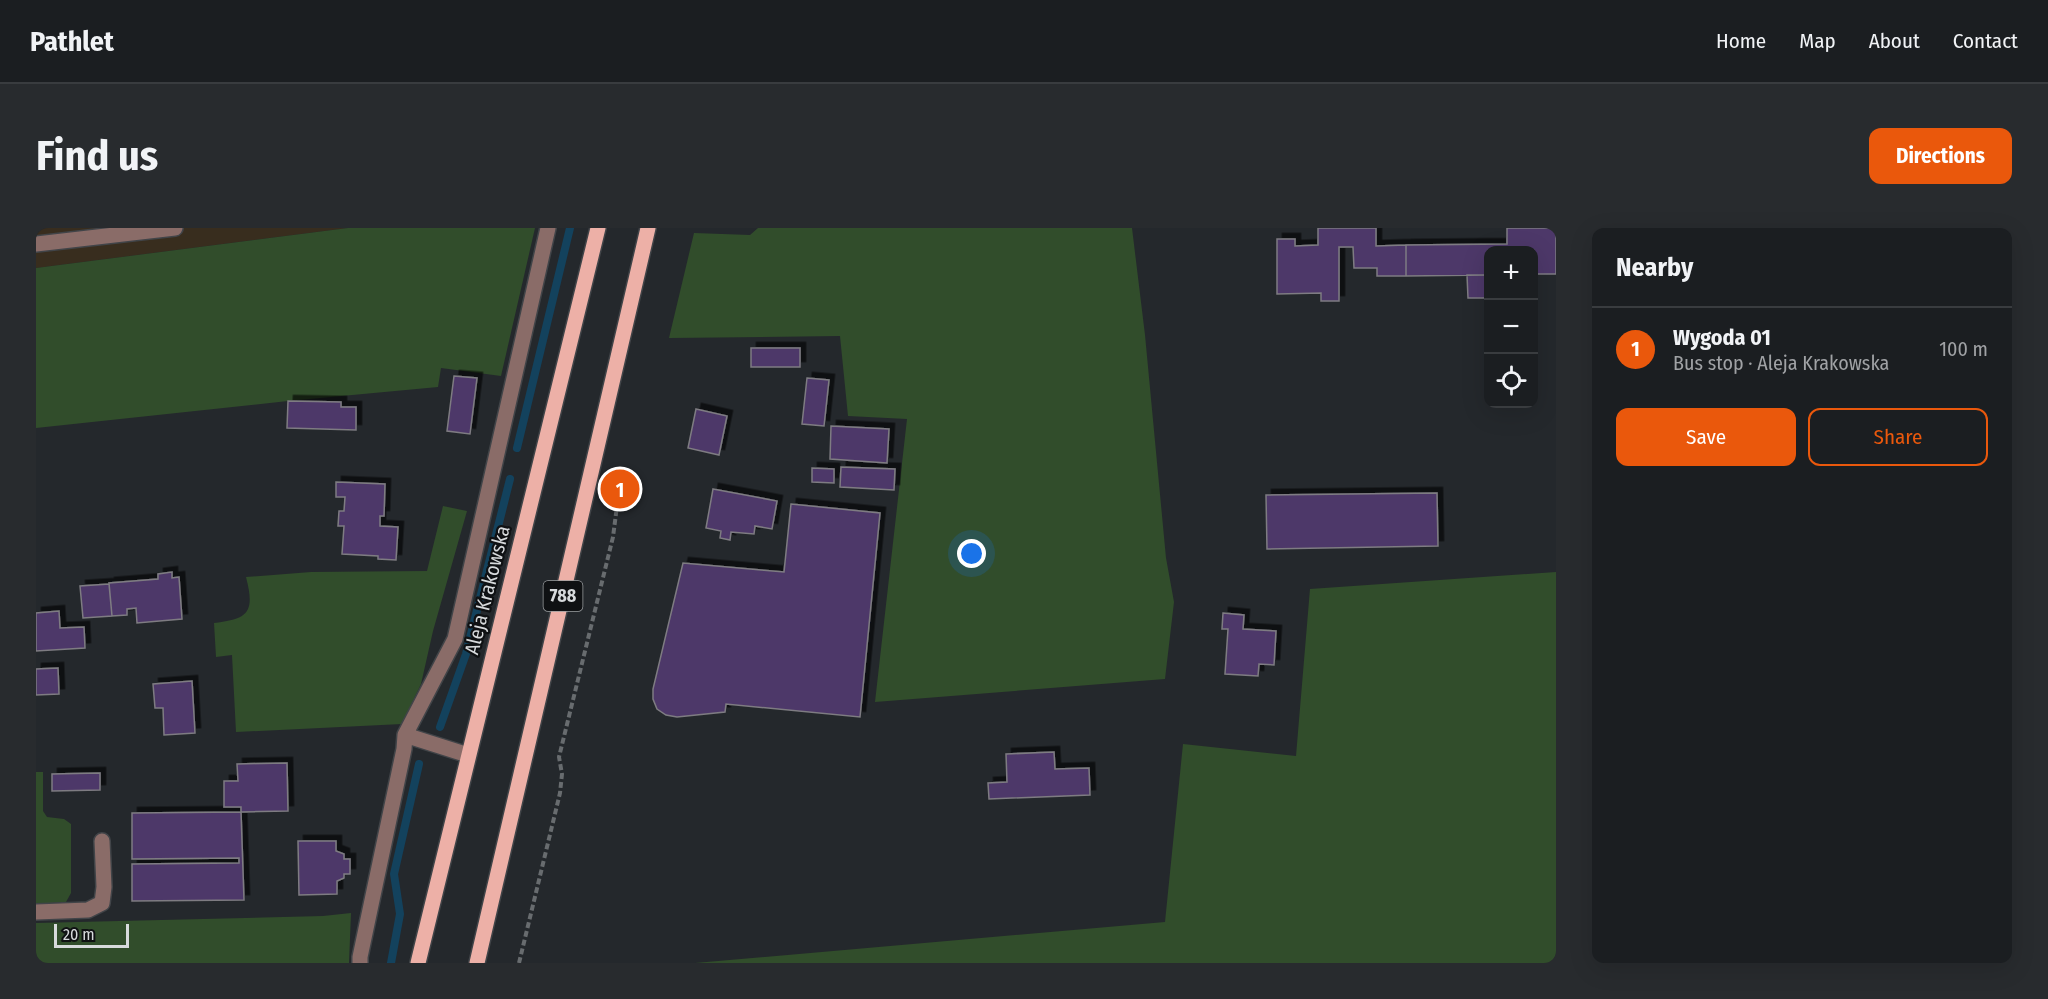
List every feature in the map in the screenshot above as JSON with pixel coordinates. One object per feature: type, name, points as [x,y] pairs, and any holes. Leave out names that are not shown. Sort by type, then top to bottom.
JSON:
[{"type":"main road","name":"Aleja Krakowska","points":[[418,963],[598,228]]},
{"type":"main road","name":"788","points":[[477,963],[648,228]]},
{"type":"street","points":[[36,244],[175,228]]},
{"type":"street","points":[[360,963],[405,735],[455,639],[548,228]]},
{"type":"street","points":[[405,735],[468,755]]},
{"type":"street","points":[[36,912],[88,910],[102,903],[104,886],[102,841]]},
{"type":"path","points":[[519,963],[560,793],[562,774],[559,757],[613,537],[617,506]]},
{"type":"shaded area","points":[[36,228],[348,228],[36,268]]},
{"type":"green space","points":[[348,228],[535,228],[501,376],[441,368],[438,387],[36,428],[36,268]]},
{"type":"green space","points":[[758,228],[1132,228],[1145,335],[1166,558],[1174,602],[1165,679],[875,702],[907,419],[848,416],[840,336],[669,338],[694,233],[750,235]]},
{"type":"green space","points":[[443,506],[467,511],[433,631],[421,684],[402,724],[236,732],[232,655],[216,657],[214,623],[235,619],[246,612],[250,598],[246,577],[311,572],[427,571]]},
{"type":"green space","points":[[1556,572],[1556,963],[695,963],[1165,922],[1183,744],[1296,756],[1310,589]]},
{"type":"green space","points":[[36,772],[43,772],[43,811],[47,817],[64,819],[71,824],[71,893],[66,902],[36,904]]},
{"type":"green space","points":[[351,913],[349,963],[36,963],[36,923],[323,916]]},
{"type":"building","points":[[1318,228],[1376,228],[1376,246],[1406,245],[1406,276],[1377,276],[1377,268],[1354,268],[1353,247],[1339,247],[1339,301],[1321,301],[1321,293],[1277,294],[1277,239],[1295,239],[1295,246],[1318,245]]},
{"type":"building","points":[[1507,228],[1556,228],[1556,274],[1538,274],[1538,246],[1484,246],[1484,275],[1406,276],[1406,245],[1507,244]]},
{"type":"building","points":[[1467,275],[1484,275],[1484,298],[1468,298]]},
{"type":"building","points":[[751,348],[800,348],[800,367],[751,367]]},
{"type":"building","points":[[454,376],[477,378],[470,434],[447,431]]},
{"type":"building","points":[[807,378],[829,380],[824,426],[802,424]]},
{"type":"building","points":[[288,401],[341,402],[341,407],[356,407],[356,430],[287,428]]},
{"type":"building","points":[[696,409],[727,416],[719,455],[688,448]]},
{"type":"building","points":[[831,426],[889,429],[887,463],[830,459]]},
{"type":"building","points":[[841,467],[895,469],[894,490],[840,487]]},
{"type":"building","points":[[812,468],[834,469],[834,483],[812,482]]},
{"type":"building","points":[[336,482],[385,484],[384,516],[380,516],[380,526],[398,527],[396,560],[378,559],[378,556],[342,554],[344,526],[338,526],[339,511],[344,511],[345,497],[336,497]]},
{"type":"building","points":[[713,489],[777,501],[772,529],[755,526],[754,534],[731,532],[730,540],[720,538],[721,531],[706,528]]},
{"type":"building","points":[[1437,493],[1438,546],[1267,549],[1266,495]]},
{"type":"building","points":[[791,504],[880,513],[860,717],[726,704],[725,712],[677,717],[666,715],[657,709],[653,699],[653,689],[683,563],[784,572]]},
{"type":"building","points":[[172,572],[172,578],[179,577],[182,619],[137,623],[136,608],[127,609],[127,615],[112,616],[109,583],[158,579],[158,574]]},
{"type":"building","points":[[109,584],[112,616],[83,618],[80,586]]},
{"type":"building","points":[[59,611],[60,628],[84,627],[85,648],[36,651],[36,613]]},
{"type":"building","points":[[1223,613],[1244,615],[1243,629],[1276,631],[1274,665],[1259,664],[1258,676],[1225,674],[1228,629],[1222,629]]},
{"type":"building","points":[[58,668],[59,694],[36,695],[36,669]]},
{"type":"building","points":[[192,681],[195,733],[164,735],[163,708],[155,708],[153,684]]},
{"type":"building","points":[[1054,752],[1055,769],[1089,768],[1090,795],[989,799],[988,783],[1007,782],[1006,754]]},
{"type":"building","points":[[287,763],[288,811],[241,812],[241,807],[224,807],[224,781],[238,781],[237,764]]},
{"type":"building","points":[[100,773],[100,790],[52,791],[52,774]]},
{"type":"building","points":[[241,812],[244,900],[132,901],[132,864],[239,863],[239,858],[132,859],[132,813]]},
{"type":"building","points":[[298,841],[336,841],[336,851],[344,854],[344,859],[350,859],[350,874],[344,874],[344,878],[337,881],[337,894],[299,895]]},
{"type":"waterway","points":[[517,448],[570,228]]},
{"type":"waterway","points":[[440,727],[466,654],[510,479]]},
{"type":"waterway","points":[[391,963],[400,914],[394,874],[419,764]]},
{"type":"place","name":"Wygoda 01","points":[[620,489]]}]
